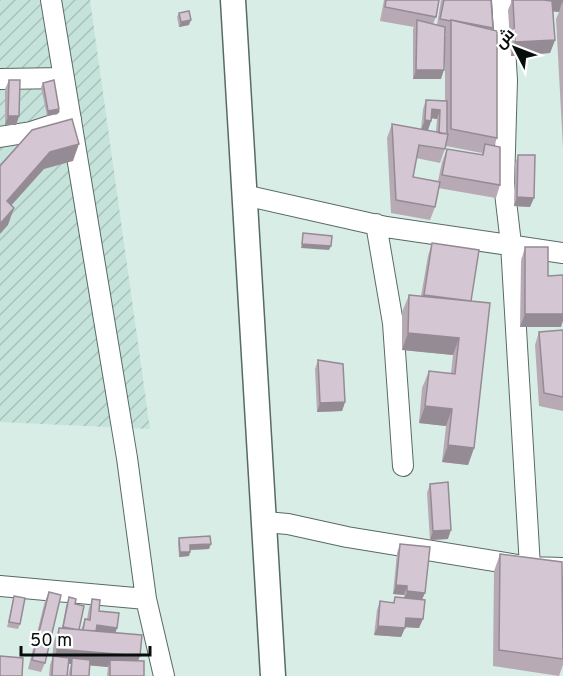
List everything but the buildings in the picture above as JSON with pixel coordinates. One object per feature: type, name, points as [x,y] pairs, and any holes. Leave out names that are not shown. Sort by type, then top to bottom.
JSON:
[{"type":"main road","points":[[233,0],[273,676]]},
{"type":"street","points":[[51,0],[127,458],[146,599],[164,676]]},
{"type":"street","points":[[502,0],[507,80],[504,184],[511,244],[530,567]]},
{"type":"street","points":[[0,79],[64,78]]},
{"type":"street","points":[[0,137],[31,132],[71,119]]},
{"type":"street","points":[[244,195],[376,224],[563,253]]},
{"type":"street","points":[[376,224],[393,322],[403,466]]},
{"type":"street","points":[[265,522],[288,524],[347,537],[530,567],[563,568]]},
{"type":"street","points":[[0,586],[146,599]]},
{"type":"shaded area","points":[[0,0],[90,0],[150,429],[0,422]]}]
